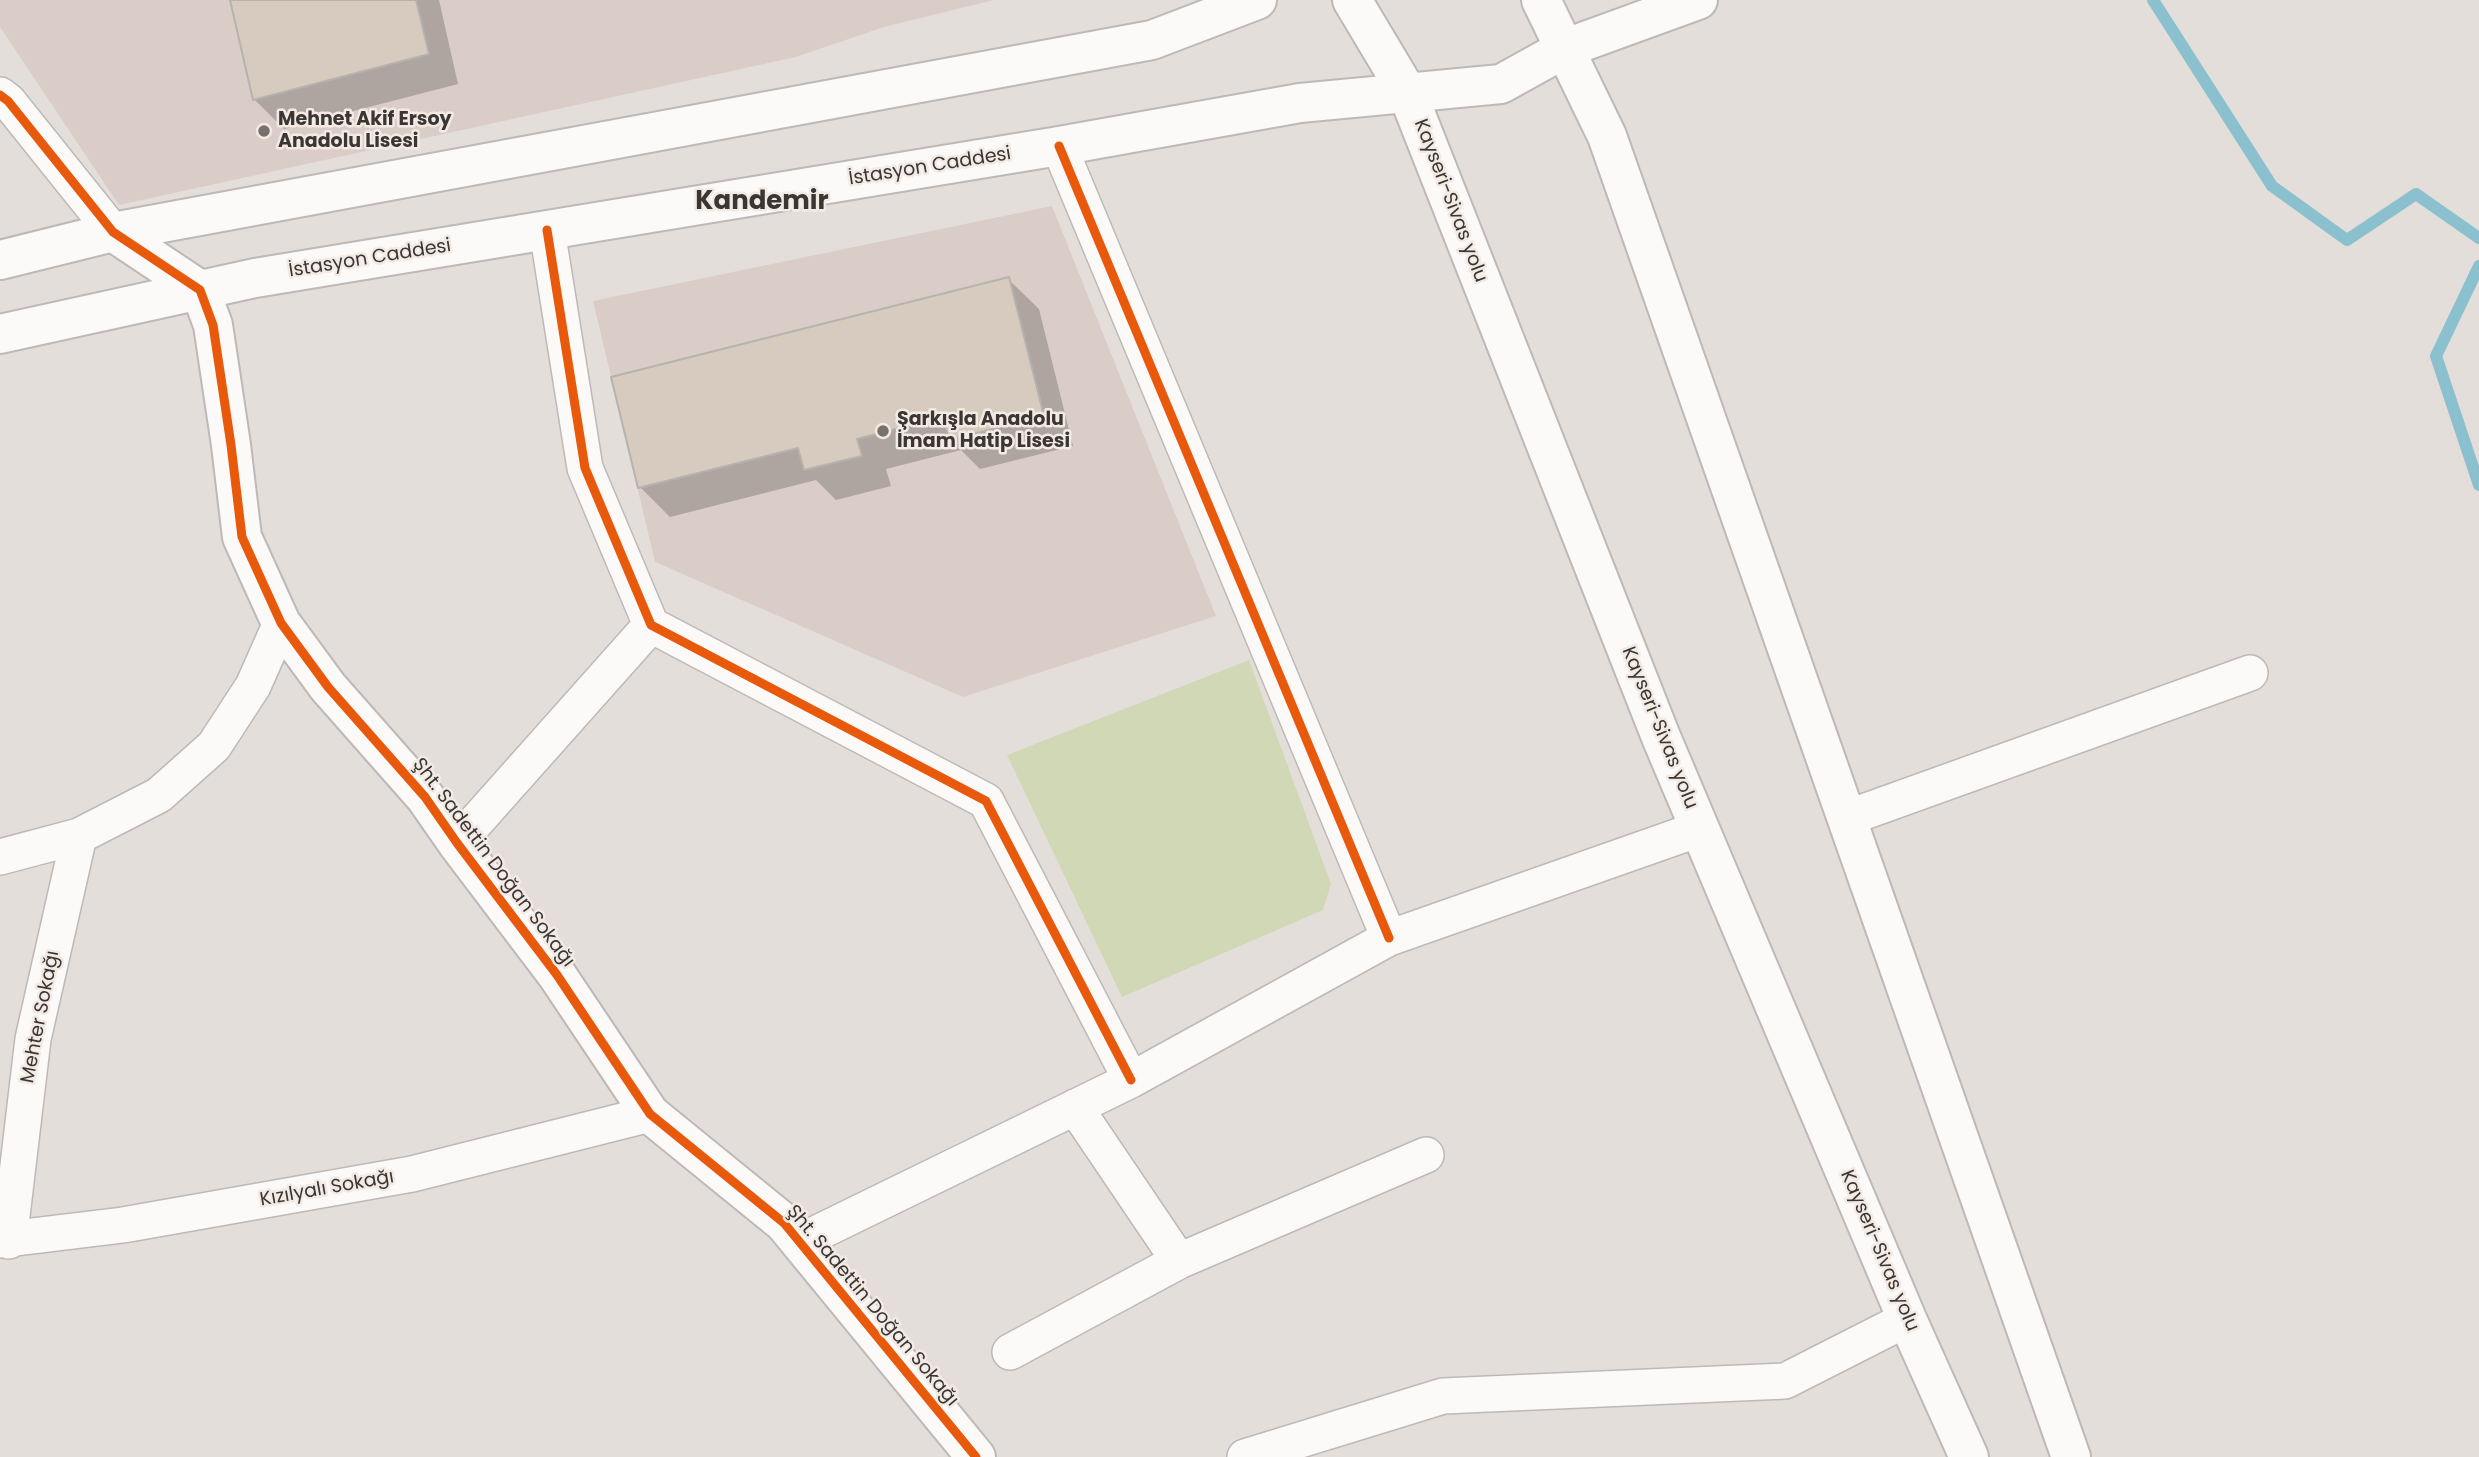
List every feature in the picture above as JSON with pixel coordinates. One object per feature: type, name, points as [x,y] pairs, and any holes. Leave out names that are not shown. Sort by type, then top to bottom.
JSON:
[{"type":"main road","points":[[0,260],[113,232],[1152,40],[1257,0]]},
{"type":"main road","name":"Kayseri-Sivas yolu","points":[[1352,0],[1407,92],[1661,737],[1907,1319],[1969,1457]]},
{"type":"main road","points":[[1541,0],[1607,136],[2071,1457]]},
{"type":"main road","name":"İstasyon Caddesi","points":[[0,334],[256,278],[1059,146],[1300,103],[1500,84],[1566,48],[1698,0]]},
{"type":"main road","points":[[113,232],[200,290]]},
{"type":"main road","name":"Şht. Sadettin Doğan Sokağı","points":[[200,290],[213,325],[242,537],[281,623],[327,687],[425,797],[557,975],[650,1114],[783,1223],[976,1457]]},
{"type":"street","points":[[0,95],[8,101],[113,232]]},
{"type":"street","points":[[1059,146],[1389,938]]},
{"type":"street","points":[[547,230],[585,468],[651,625],[986,800],[1131,1080]]},
{"type":"street","points":[[0,858],[79,836],[159,795],[214,746],[253,685],[281,623]]},
{"type":"street","points":[[457,843],[651,625]]},
{"type":"street","points":[[1847,818],[2250,673]]},
{"type":"street","points":[[799,1242],[1131,1080],[1389,938],[1699,829]]},
{"type":"street","name":"Mehter Sokağı","points":[[5,1240],[33,1039],[79,836]]},
{"type":"street","points":[[1075,1107],[1179,1261]]},
{"type":"street","name":"Kızılyalı Sokağı","points":[[5,1240],[123,1225],[412,1174],[650,1114]]},
{"type":"street","points":[[1010,1352],[1179,1261],[1426,1155]]},
{"type":"street","points":[[1245,1457],[1443,1396],[1785,1381],[1907,1319]]},
{"type":"shaded area","name":"Mehnet Akif Ersoy Anadolu Lisesi","points":[[0,0],[994,0],[884,27],[796,57],[119,205],[0,27]]},
{"type":"shaded area","name":"Şarkışla Anadolu İmam Hatip Lisesi","points":[[1052,206],[1216,616],[963,697],[655,562],[593,301]]},
{"type":"green space","points":[[1249,660],[1331,884],[1323,910],[1122,997],[1007,755]]},
{"type":"building","points":[[230,0],[416,0],[429,54],[253,100]]},
{"type":"building","points":[[1009,277],[1044,416],[949,440],[943,417],[857,439],[862,456],[804,470],[798,448],[638,488],[611,377]]},
{"type":"waterway","points":[[2153,0],[2272,186],[2347,240],[2416,194],[2479,238]]},
{"type":"waterway","points":[[2479,266],[2436,356],[2479,485]]},
{"type":"cycle path","points":[[0,95],[8,101],[113,232],[200,290],[213,325],[242,537],[281,623],[328,687],[425,797],[557,975],[650,1114],[784,1223],[976,1457]]},
{"type":"cycle path","points":[[1059,146],[1389,938]]},
{"type":"cycle path","points":[[547,230],[585,468],[651,625],[986,801],[1131,1080]]},
{"type":"place","name":"Mehnet Akif Ersoy Anadolu Lisesi","points":[[264,131]]},
{"type":"place","name":"Şarkışla Anadolu İmam Hatip Lisesi","points":[[883,431]]},
{"type":"district","name":"Kandemir","points":[[762,202]]}]
